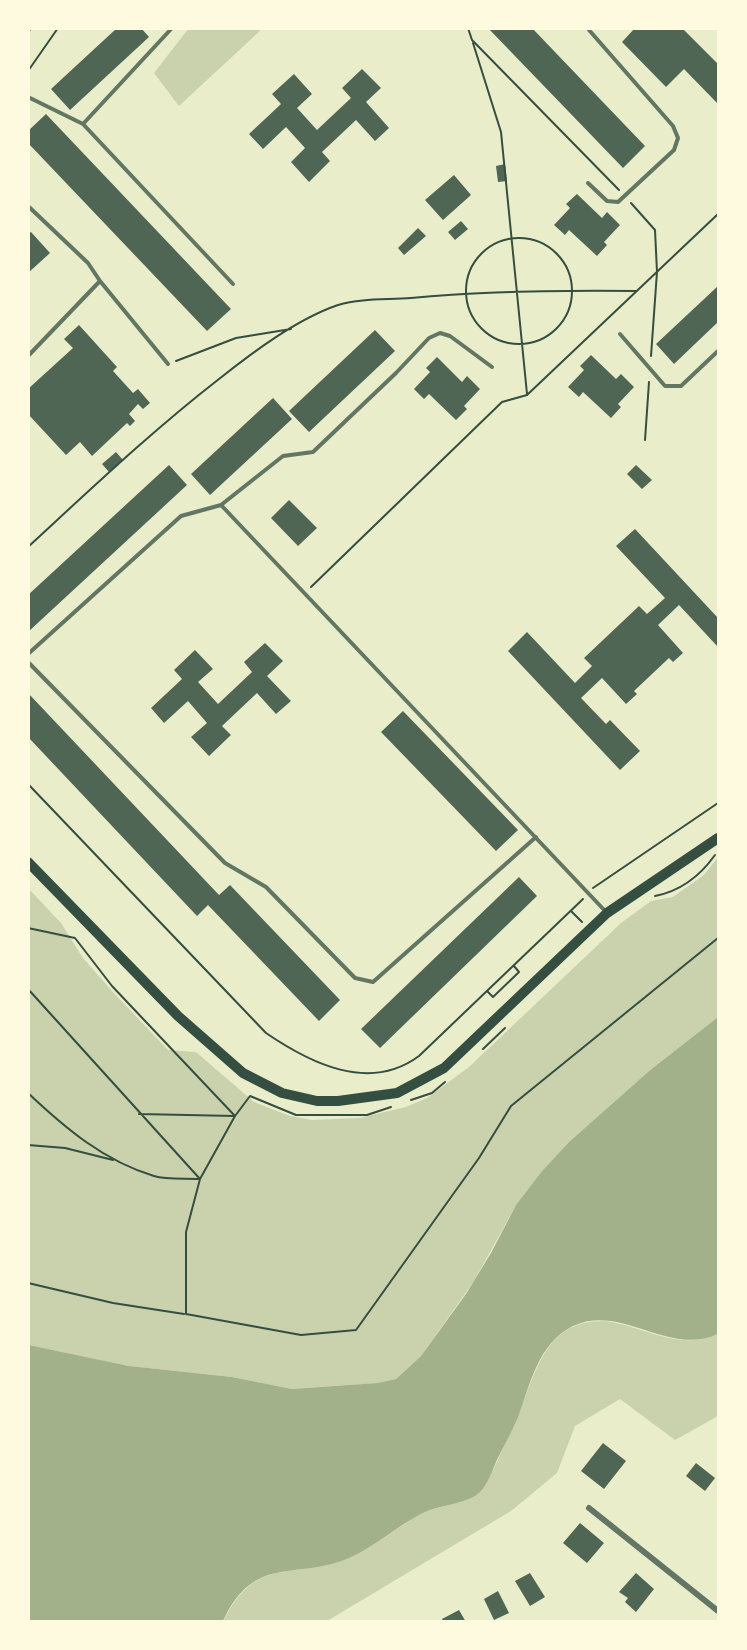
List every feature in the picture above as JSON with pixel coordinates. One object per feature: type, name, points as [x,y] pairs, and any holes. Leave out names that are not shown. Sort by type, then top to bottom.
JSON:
[{"type":"main road","points":[[28,862],[178,1016],[218,1053],[266,1087],[318,1101],[371,1099],[397,1093],[444,1068],[608,913],[718,838]]},
{"type":"street","points":[[589,1508],[718,1611]]},
{"type":"lane","points":[[83,124],[172,28]]},
{"type":"lane","points":[[588,183],[612,203],[625,196],[674,150],[678,138],[673,126],[589,29]]},
{"type":"lane","points":[[28,97],[83,124],[233,284]]},
{"type":"lane","points":[[28,206],[87,263],[168,364]]},
{"type":"lane","points":[[28,356],[100,281]]},
{"type":"lane","points":[[28,654],[181,516],[221,505],[283,456],[313,452],[396,373],[429,338],[440,333],[450,336],[492,367]]},
{"type":"lane","points":[[620,334],[665,386],[681,386],[718,351]]},
{"type":"lane","points":[[221,505],[608,913]]},
{"type":"lane","points":[[28,662],[225,863],[266,887],[355,978],[373,982],[536,837]]},
{"type":"path","points":[[28,71],[58,28]]},
{"type":"path","points":[[468,28],[499,120],[527,395]]},
{"type":"path","points":[[472,40],[653,225],[657,272],[645,440]]},
{"type":"path","points":[[304,593],[502,402],[527,395],[718,214]]},
{"type":"path","points":[[511,238],[530,238],[547,245],[560,257],[570,273],[573,291],[571,307],[558,328],[538,342],[522,345],[501,342],[483,331],[470,314],[466,293],[469,274],[478,257],[493,244],[511,238]]},
{"type":"path","points":[[28,547],[158,426],[243,359],[327,310],[350,303],[466,293],[516,290],[638,291]]},
{"type":"path","points":[[168,364],[236,338],[294,328]]},
{"type":"path","points":[[28,784],[266,1033],[299,1056],[355,1074],[396,1069],[419,1056],[588,893],[718,803]]},
{"type":"path","points":[[650,897],[671,893],[703,872],[718,852]]},
{"type":"path","points":[[571,911],[582,922]]},
{"type":"path","points":[[28,928],[75,938],[112,986],[235,1116]]},
{"type":"path","points":[[28,1283],[113,1304],[186,1314],[301,1335],[356,1330],[479,1158],[511,1106],[718,938]]},
{"type":"path","points":[[487,991],[493,997],[519,972],[514,966]]},
{"type":"path","points":[[28,989],[200,1179]]},
{"type":"path","points":[[480,1052],[513,1021]]},
{"type":"path","points":[[410,1101],[432,1093],[448,1079]]},
{"type":"path","points":[[28,1093],[66,1129],[116,1161]]},
{"type":"path","points":[[186,1314],[186,1232],[200,1179],[235,1116],[250,1096],[296,1115],[367,1115],[400,1104]]},
{"type":"path","points":[[140,1114],[235,1116]]},
{"type":"path","points":[[28,1145],[65,1148],[116,1161],[156,1177],[200,1179]]},
{"type":"shaded area","points":[[189,28],[262,29],[179,106],[154,73]]},
{"type":"shaded area","points":[[718,857],[718,1017],[649,1071],[569,1142],[542,1171],[516,1205],[474,1281],[421,1356],[396,1379],[377,1383],[292,1389],[232,1377],[129,1366],[29,1345],[29,889],[61,923],[83,958],[168,1050],[196,1052],[254,1102],[290,1116],[312,1120],[359,1118],[406,1107],[427,1098],[469,1067],[621,923],[651,901],[673,897],[704,875]]},
{"type":"shaded area","points":[[718,1017],[718,1334],[700,1339],[681,1339],[609,1321],[591,1321],[573,1326],[561,1333],[543,1354],[513,1428],[488,1481],[479,1493],[462,1501],[423,1513],[349,1558],[329,1565],[263,1577],[249,1586],[235,1600],[223,1621],[29,1621],[29,1345],[129,1366],[232,1377],[292,1389],[377,1383],[396,1379],[421,1356],[466,1294],[516,1205],[542,1171],[569,1142],[649,1071]]},
{"type":"shaded area","points":[[605,1321],[675,1339],[704,1339],[718,1334],[718,1416],[675,1440],[620,1399],[575,1426],[557,1473],[511,1511],[327,1621],[223,1622],[235,1601],[248,1587],[261,1578],[345,1559],[365,1550],[423,1513],[463,1501],[479,1492],[497,1462],[547,1350],[569,1329],[585,1323]]},
{"type":"building","points":[[117,28],[141,28],[149,37],[70,110],[51,89]]},
{"type":"building","points":[[488,28],[532,28],[645,146],[623,168]]},
{"type":"building","points":[[635,28],[682,28],[718,62],[718,104],[684,69],[666,87],[622,42]]},
{"type":"building","points":[[362,69],[381,88],[366,102],[389,128],[375,141],[356,120],[322,152],[330,161],[309,182],[291,162],[305,148],[286,127],[263,149],[249,134],[281,104],[272,94],[294,74],[312,94],[297,108],[317,130],[351,98],[342,88]]},
{"type":"building","points":[[46,114],[231,309],[207,331],[28,143],[28,131]]},
{"type":"building","points":[[505,164],[507,181],[498,182],[496,166]]},
{"type":"building","points":[[454,175],[471,195],[443,220],[425,200]]},
{"type":"building","points":[[577,194],[602,218],[607,212],[620,225],[604,242],[607,245],[597,256],[569,230],[565,235],[554,225],[570,208],[566,204]]},
{"type":"building","points":[[461,221],[468,229],[455,240],[448,232]]},
{"type":"building","points":[[418,228],[426,236],[404,255],[398,248]]},
{"type":"building","points":[[31,232],[50,253],[28,273],[28,234]]},
{"type":"building","points":[[718,286],[718,322],[674,364],[656,344]]},
{"type":"building","points":[[79,325],[117,367],[113,371],[133,393],[138,389],[150,403],[143,409],[138,404],[129,414],[135,421],[130,426],[127,423],[92,456],[80,442],[66,455],[28,414],[28,389],[73,348],[64,339]]},
{"type":"building","points":[[375,330],[395,351],[309,432],[289,411]]},
{"type":"building","points":[[591,355],[616,379],[621,374],[634,387],[618,404],[621,407],[611,418],[583,392],[579,397],[568,387],[584,370],[580,366]]},
{"type":"building","points":[[437,357],[462,382],[467,376],[480,389],[464,406],[467,409],[456,420],[429,394],[424,399],[414,389],[430,372],[426,368]]},
{"type":"building","points":[[273,398],[292,419],[210,495],[191,474]]},
{"type":"building","points":[[116,452],[123,460],[109,472],[102,464]]},
{"type":"building","points":[[169,465],[187,485],[28,632],[28,595]]},
{"type":"building","points":[[636,465],[652,480],[642,489],[627,474]]},
{"type":"building","points":[[289,500],[317,528],[298,546],[271,518]]},
{"type":"building","points":[[635,529],[718,618],[718,647],[679,605],[658,625],[683,653],[673,662],[669,658],[634,691],[637,694],[626,704],[602,678],[581,698],[606,724],[610,720],[640,751],[620,770],[508,651],[527,632],[575,683],[592,666],[584,658],[639,606],[647,614],[665,598],[616,546]]},
{"type":"building","points":[[265,643],[283,661],[267,676],[291,701],[276,714],[257,693],[222,726],[231,735],[209,756],[191,737],[207,723],[188,701],[164,723],[151,708],[182,679],[174,670],[195,650],[213,669],[198,682],[218,704],[252,672],[244,662]]},
{"type":"building","points":[[28,693],[219,895],[230,885],[340,1000],[319,1021],[208,905],[197,916],[28,737]]},
{"type":"building","points":[[403,711],[518,830],[496,851],[381,732]]},
{"type":"building","points":[[519,877],[537,896],[380,1048],[361,1029]]},
{"type":"building","points":[[603,1443],[626,1461],[604,1489],[581,1471]]},
{"type":"building","points":[[696,1463],[715,1478],[705,1491],[686,1476]]},
{"type":"building","points":[[580,1523],[604,1543],[587,1563],[563,1543]]},
{"type":"building","points":[[530,1573],[545,1597],[530,1606],[515,1581]]},
{"type":"building","points":[[636,1573],[654,1589],[636,1612],[625,1602],[628,1598],[619,1592]]},
{"type":"building","points":[[498,1591],[509,1613],[494,1620],[484,1599]]},
{"type":"building","points":[[459,1610],[466,1622],[443,1622],[442,1619]]}]
